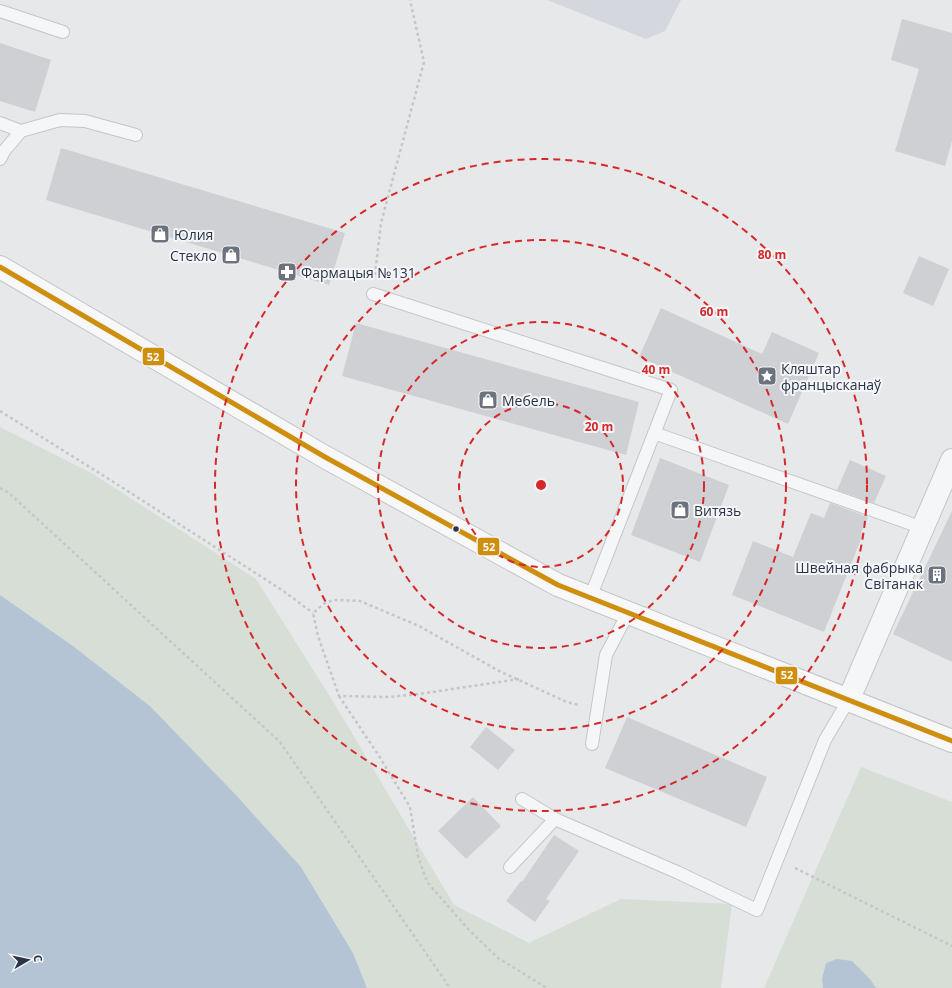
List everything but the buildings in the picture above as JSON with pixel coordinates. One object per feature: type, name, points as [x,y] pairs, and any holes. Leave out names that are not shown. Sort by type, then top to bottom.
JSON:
[{"type":"main road","points":[[0,267],[325,457],[558,586],[952,741]]},
{"type":"street","points":[[848,701],[952,460]]},
{"type":"lane","points":[[0,11],[63,32]]},
{"type":"lane","points":[[0,159],[4,151],[21,131],[60,120],[85,121],[136,135]]},
{"type":"lane","points":[[0,123],[21,131]]},
{"type":"lane","points":[[373,294],[671,390],[590,598]]},
{"type":"lane","points":[[654,433],[923,528]]},
{"type":"lane","points":[[592,744],[606,655],[628,613]]},
{"type":"lane","points":[[522,799],[555,819],[679,873],[757,910],[825,740],[848,701]]},
{"type":"lane","points":[[510,867],[555,819]]},
{"type":"path","points":[[373,294],[381,223],[424,62],[410,0]]},
{"type":"path","points":[[0,411],[282,590],[313,613],[318,636],[339,696],[379,756],[410,807],[418,856],[427,882],[469,930],[498,958],[547,988]]},
{"type":"path","points":[[0,488],[9,493],[280,742],[450,988]]},
{"type":"path","points":[[313,613],[325,603],[339,600],[360,601],[419,626],[502,672],[567,702],[597,710]]},
{"type":"path","points":[[339,696],[388,697],[420,694],[519,679]]},
{"type":"path","points":[[777,859],[952,946]]},
{"type":"shaded area","points":[[547,0],[681,0],[665,31],[646,39]]},
{"type":"shaded area","points":[[0,427],[93,474],[256,579],[337,708],[454,905],[529,943],[621,899],[732,904],[721,988],[367,988],[353,953],[301,867],[236,795],[150,706],[73,646],[0,595]]},
{"type":"shaded area","points":[[861,767],[952,802],[952,988],[764,988]]},
{"type":"water","points":[[0,595],[73,646],[150,706],[236,795],[301,867],[353,953],[367,988],[0,988]]},
{"type":"water","points":[[837,959],[852,961],[870,979],[876,988],[823,988],[822,979],[826,963]]},
{"type":"transit line","name":"52","points":[[0,267],[325,457],[558,585],[952,741]]},
{"type":"place","name":"Юлия","points":[[160,234]]},
{"type":"place","name":"Стекло","points":[[231,255]]},
{"type":"place","name":"Фармацыя №131","points":[[287,272]]},
{"type":"place","name":"Кляштар францысканаў","points":[[767,376]]},
{"type":"place","name":"Мебель","points":[[488,400]]},
{"type":"place","name":"Витязь","points":[[680,510]]},
{"type":"place","name":"Швейная фабрыка Світанак","points":[[937,575]]}]
